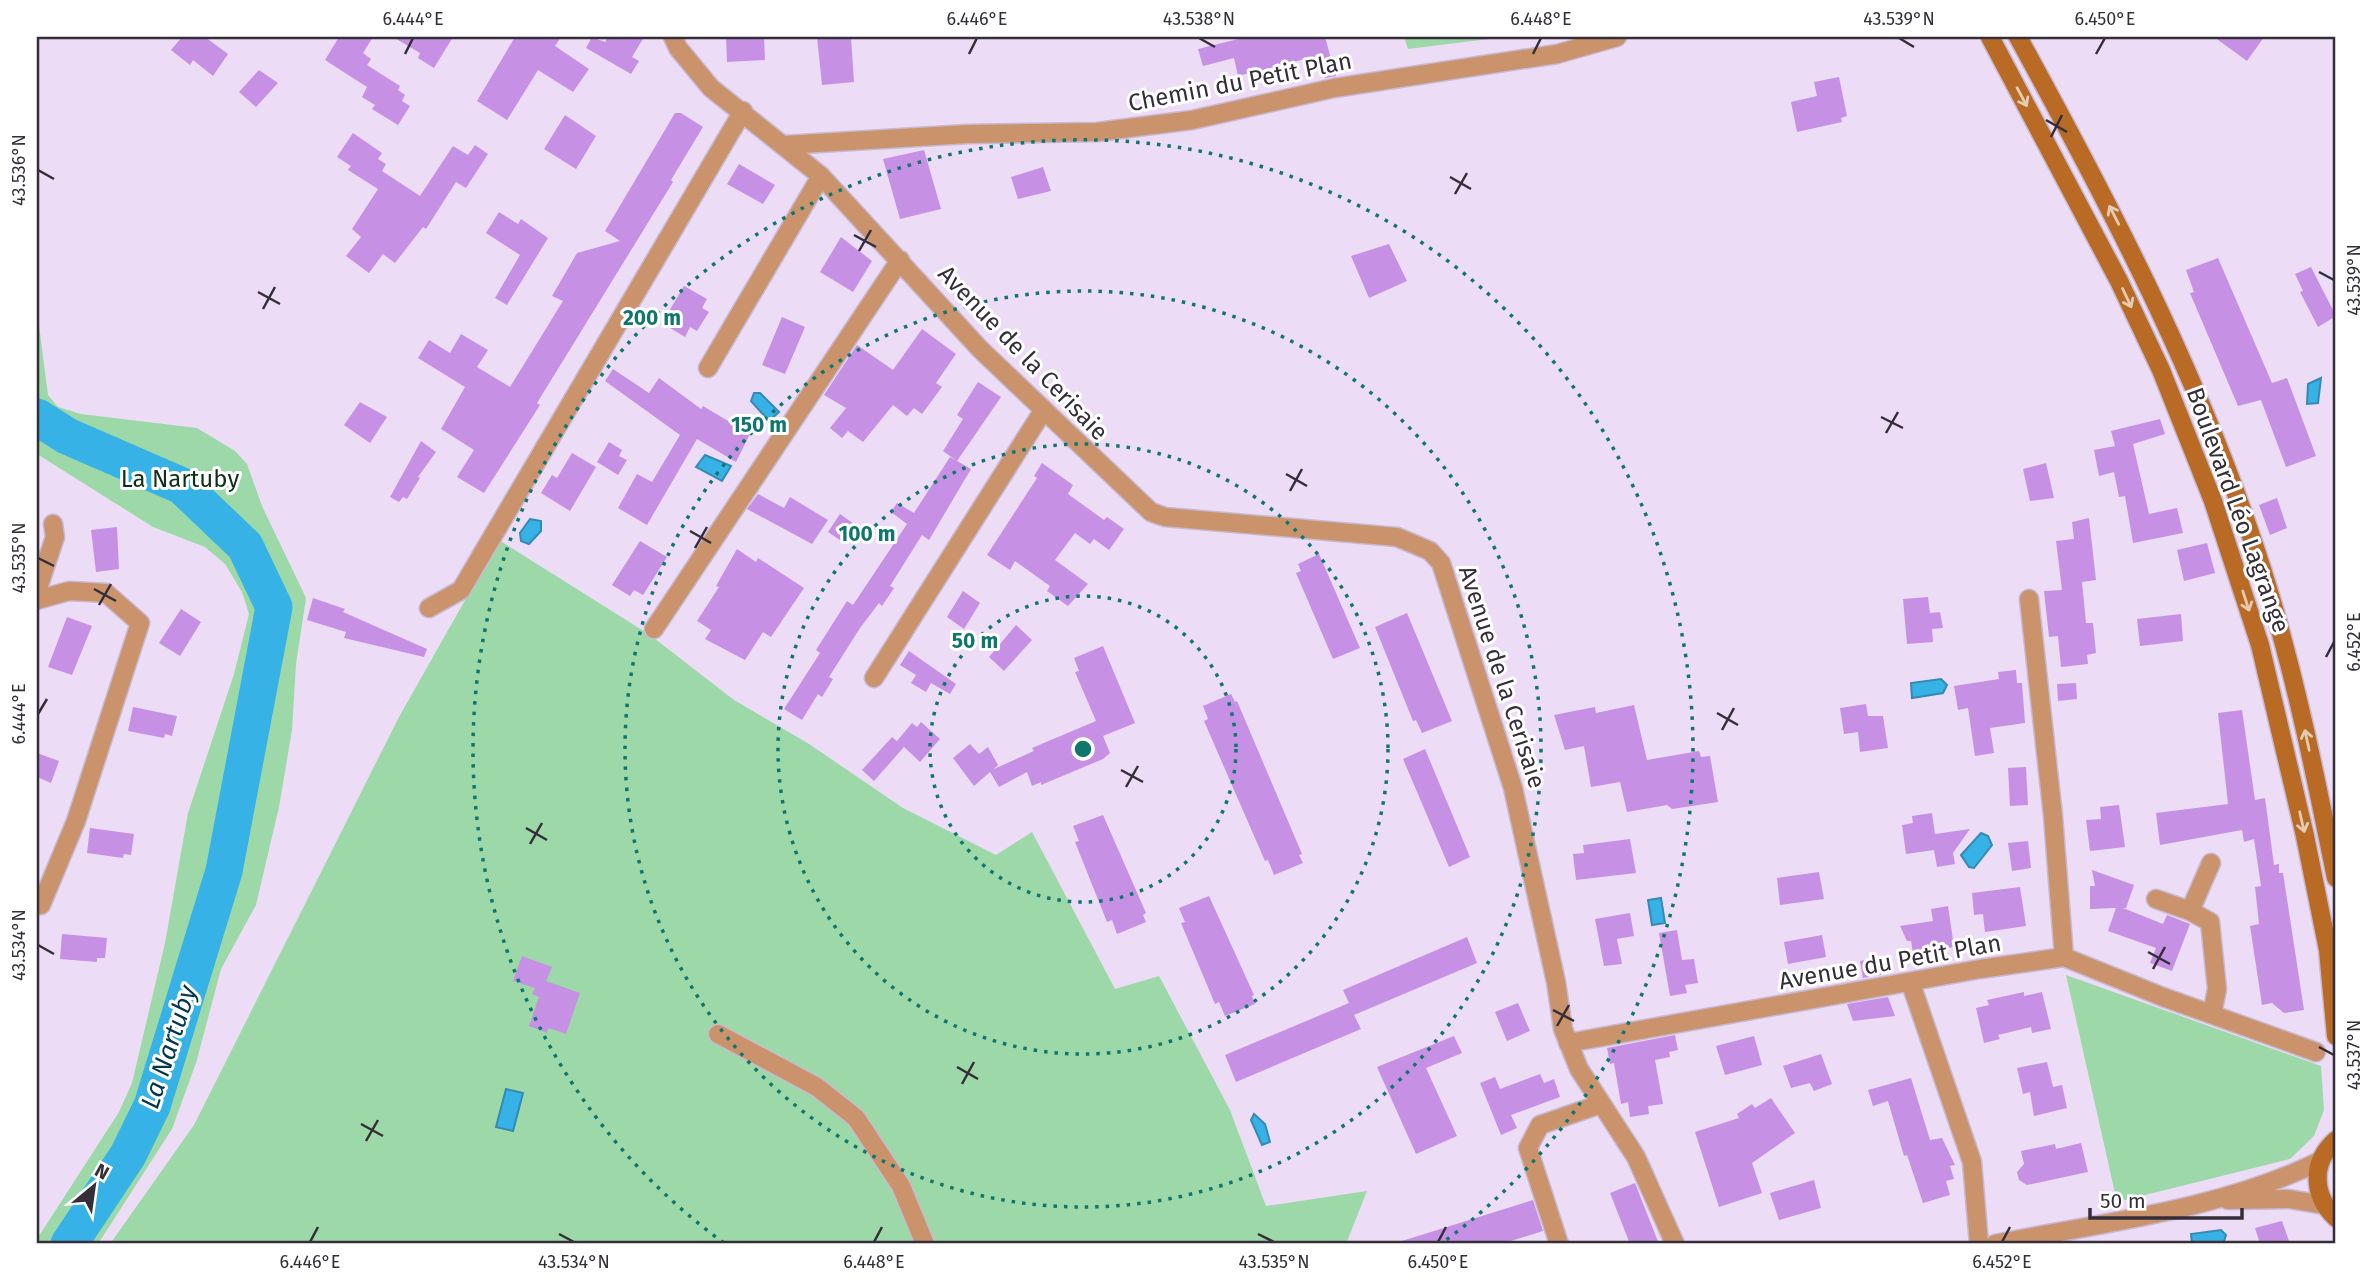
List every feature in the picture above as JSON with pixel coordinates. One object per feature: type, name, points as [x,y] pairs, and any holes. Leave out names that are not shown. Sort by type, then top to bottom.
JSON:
[{"type":"main road","name":"Boulevard Léo Lagrange","points":[[1990,37],[2119,281],[2161,370],[2213,501],[2260,645],[2305,836],[2328,950],[2336,1036]]},
{"type":"main road","name":"Boulevard Léo Lagrange","points":[[2018,37],[2139,264],[2222,458],[2270,595],[2300,709],[2336,878]]},
{"type":"main road","points":[[2330,1211],[2318,1191],[2320,1161],[2336,1137]]},
{"type":"street","name":"Avenue de la Cerisaie","points":[[673,37],[678,48],[711,88],[821,176],[980,349],[1151,512],[1165,517],[1397,537],[1430,551],[1441,562],[1513,788],[1568,1043],[1579,1069],[1636,1157],[1675,1244]]},
{"type":"street","name":"Chemin du Petit Plan","points":[[785,145],[968,134],[1097,132],[1192,120],[1334,88],[1558,54],[1617,37]]},
{"type":"street","points":[[429,608],[461,590],[743,111]]},
{"type":"street","points":[[708,368],[821,176]]},
{"type":"street","points":[[654,629],[900,260]]},
{"type":"street","points":[[874,678],[1044,411]]},
{"type":"street","points":[[37,591],[55,537],[53,524]]},
{"type":"street","points":[[37,600],[69,591],[106,593],[140,624],[76,821],[41,905]]},
{"type":"street","points":[[2029,599],[2053,816],[2064,957]]},
{"type":"street","points":[[2190,911],[2211,863]]},
{"type":"street","points":[[2156,899],[2190,911],[2210,922],[2217,989],[2212,1014]]},
{"type":"street","name":"Avenue du Petit Plan","points":[[1568,1043],[1911,984],[1980,969],[2064,957],[2316,1052]]},
{"type":"street","points":[[1911,984],[1972,1162],[1979,1244]]},
{"type":"street","points":[[718,1034],[817,1087],[856,1118],[901,1186],[925,1244]]},
{"type":"street","points":[[1559,1244],[1528,1148],[1540,1125],[1601,1104]]},
{"type":"street","points":[[1995,1244],[2207,1201],[2286,1176],[2320,1161]]},
{"type":"street","points":[[2207,1201],[2288,1199],[2330,1211]]},
{"type":"green space","points":[[1404,37],[1505,37],[1408,49]]},
{"type":"green space","name":"La Nartuby","points":[[37,310],[48,395],[58,407],[81,414],[197,428],[235,451],[247,464],[262,506],[306,598],[296,664],[292,730],[279,807],[256,905],[221,969],[196,1063],[172,1129],[98,1244],[37,1244],[37,1239],[119,1112],[132,1083],[165,943],[188,813],[234,674],[249,614],[242,592],[225,564],[205,547],[153,527],[37,454]]},
{"type":"green space","points":[[499,540],[650,635],[734,700],[809,744],[903,808],[996,855],[1032,832],[1115,989],[1159,976],[1230,1110],[1266,1206],[1367,1191],[1346,1244],[110,1244],[194,1125],[399,717]]},
{"type":"green space","points":[[2066,975],[2321,1066],[2324,1110],[2314,1136],[2290,1159],[2117,1202]]},
{"type":"water","points":[[2321,378],[2318,403],[2307,404],[2308,384]]},
{"type":"water","points":[[754,393],[760,393],[779,412],[769,421],[751,401]]},
{"type":"water","points":[[705,455],[731,466],[722,481],[696,467]]},
{"type":"water","points":[[530,519],[541,521],[541,531],[529,544],[521,541],[520,533]]},
{"type":"water","points":[[1941,679],[1947,685],[1943,693],[1912,698],[1911,683]]},
{"type":"water","points":[[1981,833],[1988,836],[1992,845],[1974,868],[1969,867],[1961,855]]},
{"type":"water","points":[[1661,898],[1665,923],[1652,925],[1648,900]]},
{"type":"water","points":[[506,1089],[523,1093],[513,1131],[496,1127]]},
{"type":"water","points":[[1254,1114],[1265,1124],[1270,1142],[1262,1145],[1251,1120]]},
{"type":"water","points":[[2221,1230],[2226,1235],[2223,1244],[2192,1244],[2191,1234]]},
{"type":"building","points":[[182,37],[205,37],[228,54],[213,76],[193,60],[190,65],[171,50]]},
{"type":"building","points":[[339,37],[373,37],[363,53],[371,59],[367,65],[400,86],[398,90],[405,95],[402,101],[410,106],[398,125],[372,109],[375,105],[362,97],[367,87],[325,60]]},
{"type":"building","points":[[393,37],[453,37],[434,68],[418,58],[420,53]]},
{"type":"building","points":[[515,37],[561,37],[555,46],[589,69],[573,92],[538,70],[507,120],[477,101]]},
{"type":"building","points":[[592,37],[605,42],[608,37],[644,37],[632,57],[639,61],[631,74],[586,48]]},
{"type":"building","points":[[726,37],[764,37],[765,60],[727,62]]},
{"type":"building","points":[[817,37],[851,37],[854,82],[822,85]]},
{"type":"building","points":[[1246,37],[1325,37],[1336,76],[1325,78],[1309,58],[1238,76],[1234,58],[1203,66],[1198,49]]},
{"type":"building","points":[[2214,37],[2264,37],[2247,61]]},
{"type":"building","points":[[259,70],[278,83],[256,107],[239,92]]},
{"type":"building","points":[[1839,77],[1847,116],[1841,118],[1842,122],[1797,132],[1791,102],[1817,96],[1814,82]]},
{"type":"building","points":[[675,113],[681,113],[703,127],[671,180],[673,182],[537,403],[540,405],[484,493],[457,477],[474,450],[441,429],[465,387],[418,358],[429,340],[450,353],[461,334],[488,350],[477,367],[510,387],[563,301],[552,296],[577,253],[620,241],[605,231]]},
{"type":"building","points":[[565,115],[596,136],[576,169],[544,149]]},
{"type":"building","points":[[353,133],[382,153],[378,159],[386,164],[382,171],[420,196],[453,146],[468,155],[475,145],[488,154],[466,188],[456,182],[426,229],[423,227],[395,263],[383,254],[369,273],[346,256],[361,237],[352,229],[378,189],[348,170],[351,166],[337,157]]},
{"type":"building","points":[[924,150],[941,209],[900,219],[883,159]]},
{"type":"building","points":[[739,164],[775,185],[763,204],[727,184]]},
{"type":"building","points":[[1043,167],[1051,191],[1018,199],[1011,177]]},
{"type":"building","points":[[499,212],[518,224],[521,219],[548,238],[507,305],[495,298],[520,255],[486,233]]},
{"type":"building","points":[[841,237],[872,261],[853,292],[820,272]]},
{"type":"building","points":[[1389,244],[1407,281],[1369,298],[1351,256]]},
{"type":"building","points":[[2218,258],[2272,383],[2287,378],[2316,456],[2286,467],[2261,400],[2238,406],[2190,293],[2194,292],[2186,270]]},
{"type":"building","points":[[2311,267],[2336,316],[2318,327],[2300,292],[2303,291],[2295,274]]},
{"type":"building","points":[[684,286],[707,299],[702,308],[709,312],[697,331],[690,327],[685,337],[662,323]]},
{"type":"building","points":[[782,317],[805,327],[785,374],[762,365]]},
{"type":"building","points":[[922,329],[956,354],[936,383],[942,387],[922,414],[914,408],[907,416],[893,405],[863,442],[848,431],[842,438],[830,428],[846,408],[824,395],[857,345],[893,370]]},
{"type":"building","points":[[613,369],[649,393],[659,378],[701,409],[703,406],[750,434],[736,462],[697,439],[647,525],[618,508],[637,474],[652,482],[680,435],[605,381]]},
{"type":"building","points":[[978,382],[1001,397],[957,461],[943,451],[963,419],[957,415]]},
{"type":"building","points":[[360,402],[387,417],[370,443],[344,425]]},
{"type":"building","points":[[2160,419],[2165,434],[2133,444],[2149,514],[2177,508],[2183,533],[2133,543],[2125,496],[2119,497],[2114,472],[2099,476],[2094,450],[2115,446],[2111,431]]},
{"type":"building","points":[[421,441],[436,452],[418,477],[420,478],[407,499],[403,497],[399,502],[390,497]]},
{"type":"building","points":[[609,442],[622,450],[619,456],[627,460],[618,475],[597,462]]},
{"type":"building","points":[[572,453],[596,467],[570,511],[541,493],[552,475],[557,478]]},
{"type":"building","points":[[950,457],[971,469],[929,540],[922,535],[890,586],[894,588],[882,606],[879,603],[860,628],[829,677],[833,679],[822,697],[818,694],[802,720],[784,709],[820,653],[816,650],[847,601],[853,605],[907,524],[891,512],[897,503],[914,513]]},
{"type":"building","points":[[1042,463],[1073,485],[1068,494],[1104,520],[1107,517],[1124,529],[1109,550],[1094,539],[1090,544],[1075,533],[1055,560],[1088,584],[1068,606],[1047,591],[1050,586],[1015,561],[1010,570],[987,555],[1037,478],[1034,476]]},
{"type":"building","points":[[2046,463],[2054,498],[2030,501],[2023,469]]},
{"type":"building","points":[[758,494],[784,508],[790,497],[828,520],[812,544],[747,509]]},
{"type":"building","points":[[2277,498],[2287,528],[2270,535],[2259,505]]},
{"type":"building","points":[[840,514],[854,524],[843,542],[828,532]]},
{"type":"building","points":[[2089,518],[2096,580],[2082,582],[2086,623],[2093,623],[2096,653],[2087,655],[2088,664],[2061,667],[2058,636],[2049,637],[2044,591],[2062,590],[2056,541],[2074,539],[2072,522]]},
{"type":"building","points":[[117,527],[119,569],[96,572],[91,530]]},
{"type":"building","points":[[640,541],[667,557],[643,595],[634,590],[630,596],[612,585]]},
{"type":"building","points":[[2207,543],[2215,573],[2184,581],[2177,550]]},
{"type":"building","points":[[737,549],[756,562],[758,558],[804,588],[771,637],[763,632],[745,660],[705,639],[711,630],[697,621],[719,587],[716,586]]},
{"type":"building","points":[[1319,554],[1360,648],[1333,659],[1296,573],[1301,571],[1298,564]]},
{"type":"building","points":[[963,591],[980,603],[964,629],[947,617]]},
{"type":"building","points":[[1928,597],[1930,613],[1940,612],[1943,628],[1932,629],[1933,642],[1907,644],[1903,599]]},
{"type":"building","points":[[313,598],[345,609],[343,612],[427,649],[424,657],[344,638],[346,632],[307,620]]},
{"type":"building","points":[[181,609],[201,622],[180,656],[159,643]]},
{"type":"building","points":[[1407,613],[1452,721],[1422,733],[1416,720],[1413,721],[1375,627]]},
{"type":"building","points":[[2181,614],[2183,641],[2140,646],[2137,619]]},
{"type":"building","points":[[67,617],[92,626],[72,675],[48,667]]},
{"type":"building","points":[[1016,625],[1032,640],[1004,671],[989,657]]},
{"type":"building","points":[[1103,646],[1135,723],[1103,736],[1110,753],[1103,759],[1041,785],[1041,782],[1032,786],[1027,772],[999,787],[990,772],[974,786],[953,758],[970,744],[979,754],[988,747],[998,765],[994,769],[1034,751],[1032,748],[1096,721],[1075,672],[1079,671],[1074,658]]},
{"type":"building","points":[[909,651],[956,684],[950,694],[931,683],[926,692],[911,683],[916,675],[900,665]]},
{"type":"building","points":[[2016,670],[2017,683],[2022,683],[2025,723],[1990,728],[1994,753],[1975,756],[1968,708],[1958,710],[1954,686],[1999,679],[1998,672]]},
{"type":"building","points":[[2076,683],[2077,699],[2058,701],[2057,684]]},
{"type":"building","points":[[1231,694],[1235,702],[1237,701],[1302,854],[1299,855],[1303,863],[1274,875],[1268,860],[1265,861],[1204,721],[1208,719],[1203,706]]},
{"type":"building","points":[[1866,704],[1868,716],[1883,716],[1888,748],[1860,752],[1858,732],[1844,734],[1840,708]]},
{"type":"building","points":[[1634,705],[1647,760],[1699,751],[1701,757],[1710,756],[1718,802],[1672,809],[1667,805],[1627,812],[1620,782],[1591,787],[1584,746],[1565,750],[1554,715],[1595,707],[1596,713]]},
{"type":"building","points":[[133,707],[177,716],[172,736],[165,734],[164,738],[128,731]]},
{"type":"building","points":[[2242,710],[2255,800],[2265,798],[2274,865],[2279,864],[2279,873],[2283,873],[2304,1010],[2284,1013],[2272,1003],[2262,1005],[2250,926],[2259,924],[2255,887],[2261,886],[2254,839],[2244,842],[2242,830],[2160,845],[2156,813],[2228,804],[2218,713]]},
{"type":"building","points":[[921,722],[940,739],[920,762],[904,747],[874,781],[862,770],[892,737],[899,743],[897,741],[912,723],[917,727]]},
{"type":"building","points":[[1425,749],[1470,857],[1449,867],[1403,759]]},
{"type":"building","points":[[37,753],[59,761],[51,783],[37,777]]},
{"type":"building","points":[[2026,767],[2028,805],[2010,806],[2008,768]]},
{"type":"building","points":[[2119,805],[2125,847],[2090,851],[2086,820],[2101,819],[2100,807]]},
{"type":"building","points":[[1932,813],[1935,834],[1970,829],[1953,853],[1955,864],[1937,867],[1934,850],[1906,854],[1902,825],[1913,823],[1912,816]]},
{"type":"building","points":[[1103,815],[1146,913],[1143,915],[1146,922],[1117,934],[1112,920],[1107,922],[1075,842],[1079,841],[1073,826]]},
{"type":"building","points":[[90,828],[134,834],[131,855],[124,854],[123,858],[87,853]]},
{"type":"building","points":[[1630,839],[1636,873],[1576,880],[1573,854],[1584,853],[1583,845]]},
{"type":"building","points":[[2028,841],[2031,868],[2012,871],[2008,843]]},
{"type":"building","points":[[2092,870],[2134,885],[2126,908],[2123,908],[2163,924],[2167,915],[2190,924],[2172,971],[2150,963],[2156,948],[2108,931],[2116,908],[2090,909],[2090,886],[2095,886]]},
{"type":"building","points":[[1819,872],[1824,899],[1780,905],[1777,878]]},
{"type":"building","points":[[2020,887],[2026,926],[1985,932],[1983,914],[1974,915],[1972,893]]},
{"type":"building","points":[[1209,896],[1254,995],[1255,1004],[1225,1016],[1219,1002],[1215,1004],[1181,923],[1185,922],[1179,908]]},
{"type":"building","points":[[1948,906],[1954,947],[1913,953],[1911,941],[1907,941],[1900,926],[1933,921],[1931,909]]},
{"type":"building","points":[[1630,913],[1634,936],[1617,939],[1622,964],[1604,966],[1595,919]]},
{"type":"building","points":[[1677,930],[1682,960],[1694,959],[1698,983],[1685,985],[1687,993],[1670,996],[1659,933]]},
{"type":"building","points":[[62,934],[107,938],[105,958],[97,958],[97,962],[60,959]]},
{"type":"building","points":[[1822,935],[1826,957],[1788,964],[1784,942]]},
{"type":"building","points":[[1467,937],[1477,963],[1354,1015],[1361,1029],[1236,1082],[1225,1055],[1349,1003],[1343,990]]},
{"type":"building","points":[[522,956],[552,967],[546,981],[580,993],[566,1034],[548,1028],[547,1033],[529,1026],[539,997],[532,994],[535,988],[513,981]]},
{"type":"building","points":[[1878,958],[1881,975],[1863,978],[1860,961]]},
{"type":"building","points":[[2024,992],[2024,996],[2042,992],[2051,1029],[2032,1033],[2031,1027],[1998,1035],[2000,1039],[1984,1043],[1976,1008],[1989,1005],[1987,1000]]},
{"type":"building","points":[[1888,997],[1895,1016],[1853,1021],[1847,1004]]},
{"type":"building","points":[[1518,1003],[1530,1031],[1507,1041],[1495,1012]]},
{"type":"building","points":[[1675,1035],[1678,1050],[1669,1052],[1670,1057],[1655,1060],[1663,1104],[1648,1106],[1649,1114],[1630,1117],[1628,1102],[1621,1104],[1614,1063],[1610,1064],[1607,1048]]},
{"type":"building","points":[[1454,1036],[1462,1053],[1426,1068],[1457,1136],[1416,1154],[1377,1067]]},
{"type":"building","points":[[1754,1036],[1762,1065],[1725,1075],[1716,1046]]},
{"type":"building","points":[[1821,1054],[1832,1084],[1814,1091],[1810,1083],[1791,1088],[1783,1066]]},
{"type":"building","points":[[2047,1062],[2053,1087],[2062,1085],[2067,1108],[2034,1116],[2030,1092],[2023,1094],[2017,1068]]},
{"type":"building","points":[[1540,1074],[1544,1083],[1554,1079],[1560,1097],[1511,1115],[1517,1128],[1501,1135],[1480,1083],[1495,1077],[1500,1089]]},
{"type":"building","points":[[1911,1078],[1930,1140],[1942,1138],[1955,1165],[1950,1166],[1954,1179],[1946,1181],[1950,1195],[1923,1203],[1907,1155],[1904,1156],[1888,1101],[1873,1106],[1868,1090]]},
{"type":"building","points":[[1771,1098],[1795,1133],[1752,1163],[1762,1193],[1719,1207],[1695,1132],[1739,1118],[1737,1114],[1752,1104],[1755,1108]]},
{"type":"building","points":[[2081,1143],[2088,1172],[2027,1185],[2019,1180],[2017,1172],[2024,1164],[2021,1151],[2055,1144],[2056,1149]]},
{"type":"building","points":[[1814,1180],[1821,1208],[1779,1220],[1770,1193]]},
{"type":"building","points":[[1635,1183],[1659,1244],[1630,1244],[1610,1193]]},
{"type":"building","points":[[1533,1200],[1543,1231],[1501,1244],[1402,1244],[1402,1241]]},
{"type":"building","points":[[2282,1221],[2290,1244],[2260,1244],[2255,1228]]},
{"type":"waterway","name":"La Nartuby","points":[[37,417],[67,436],[182,486],[245,546],[274,607],[224,871],[152,1106],[128,1155],[69,1244]]}]
